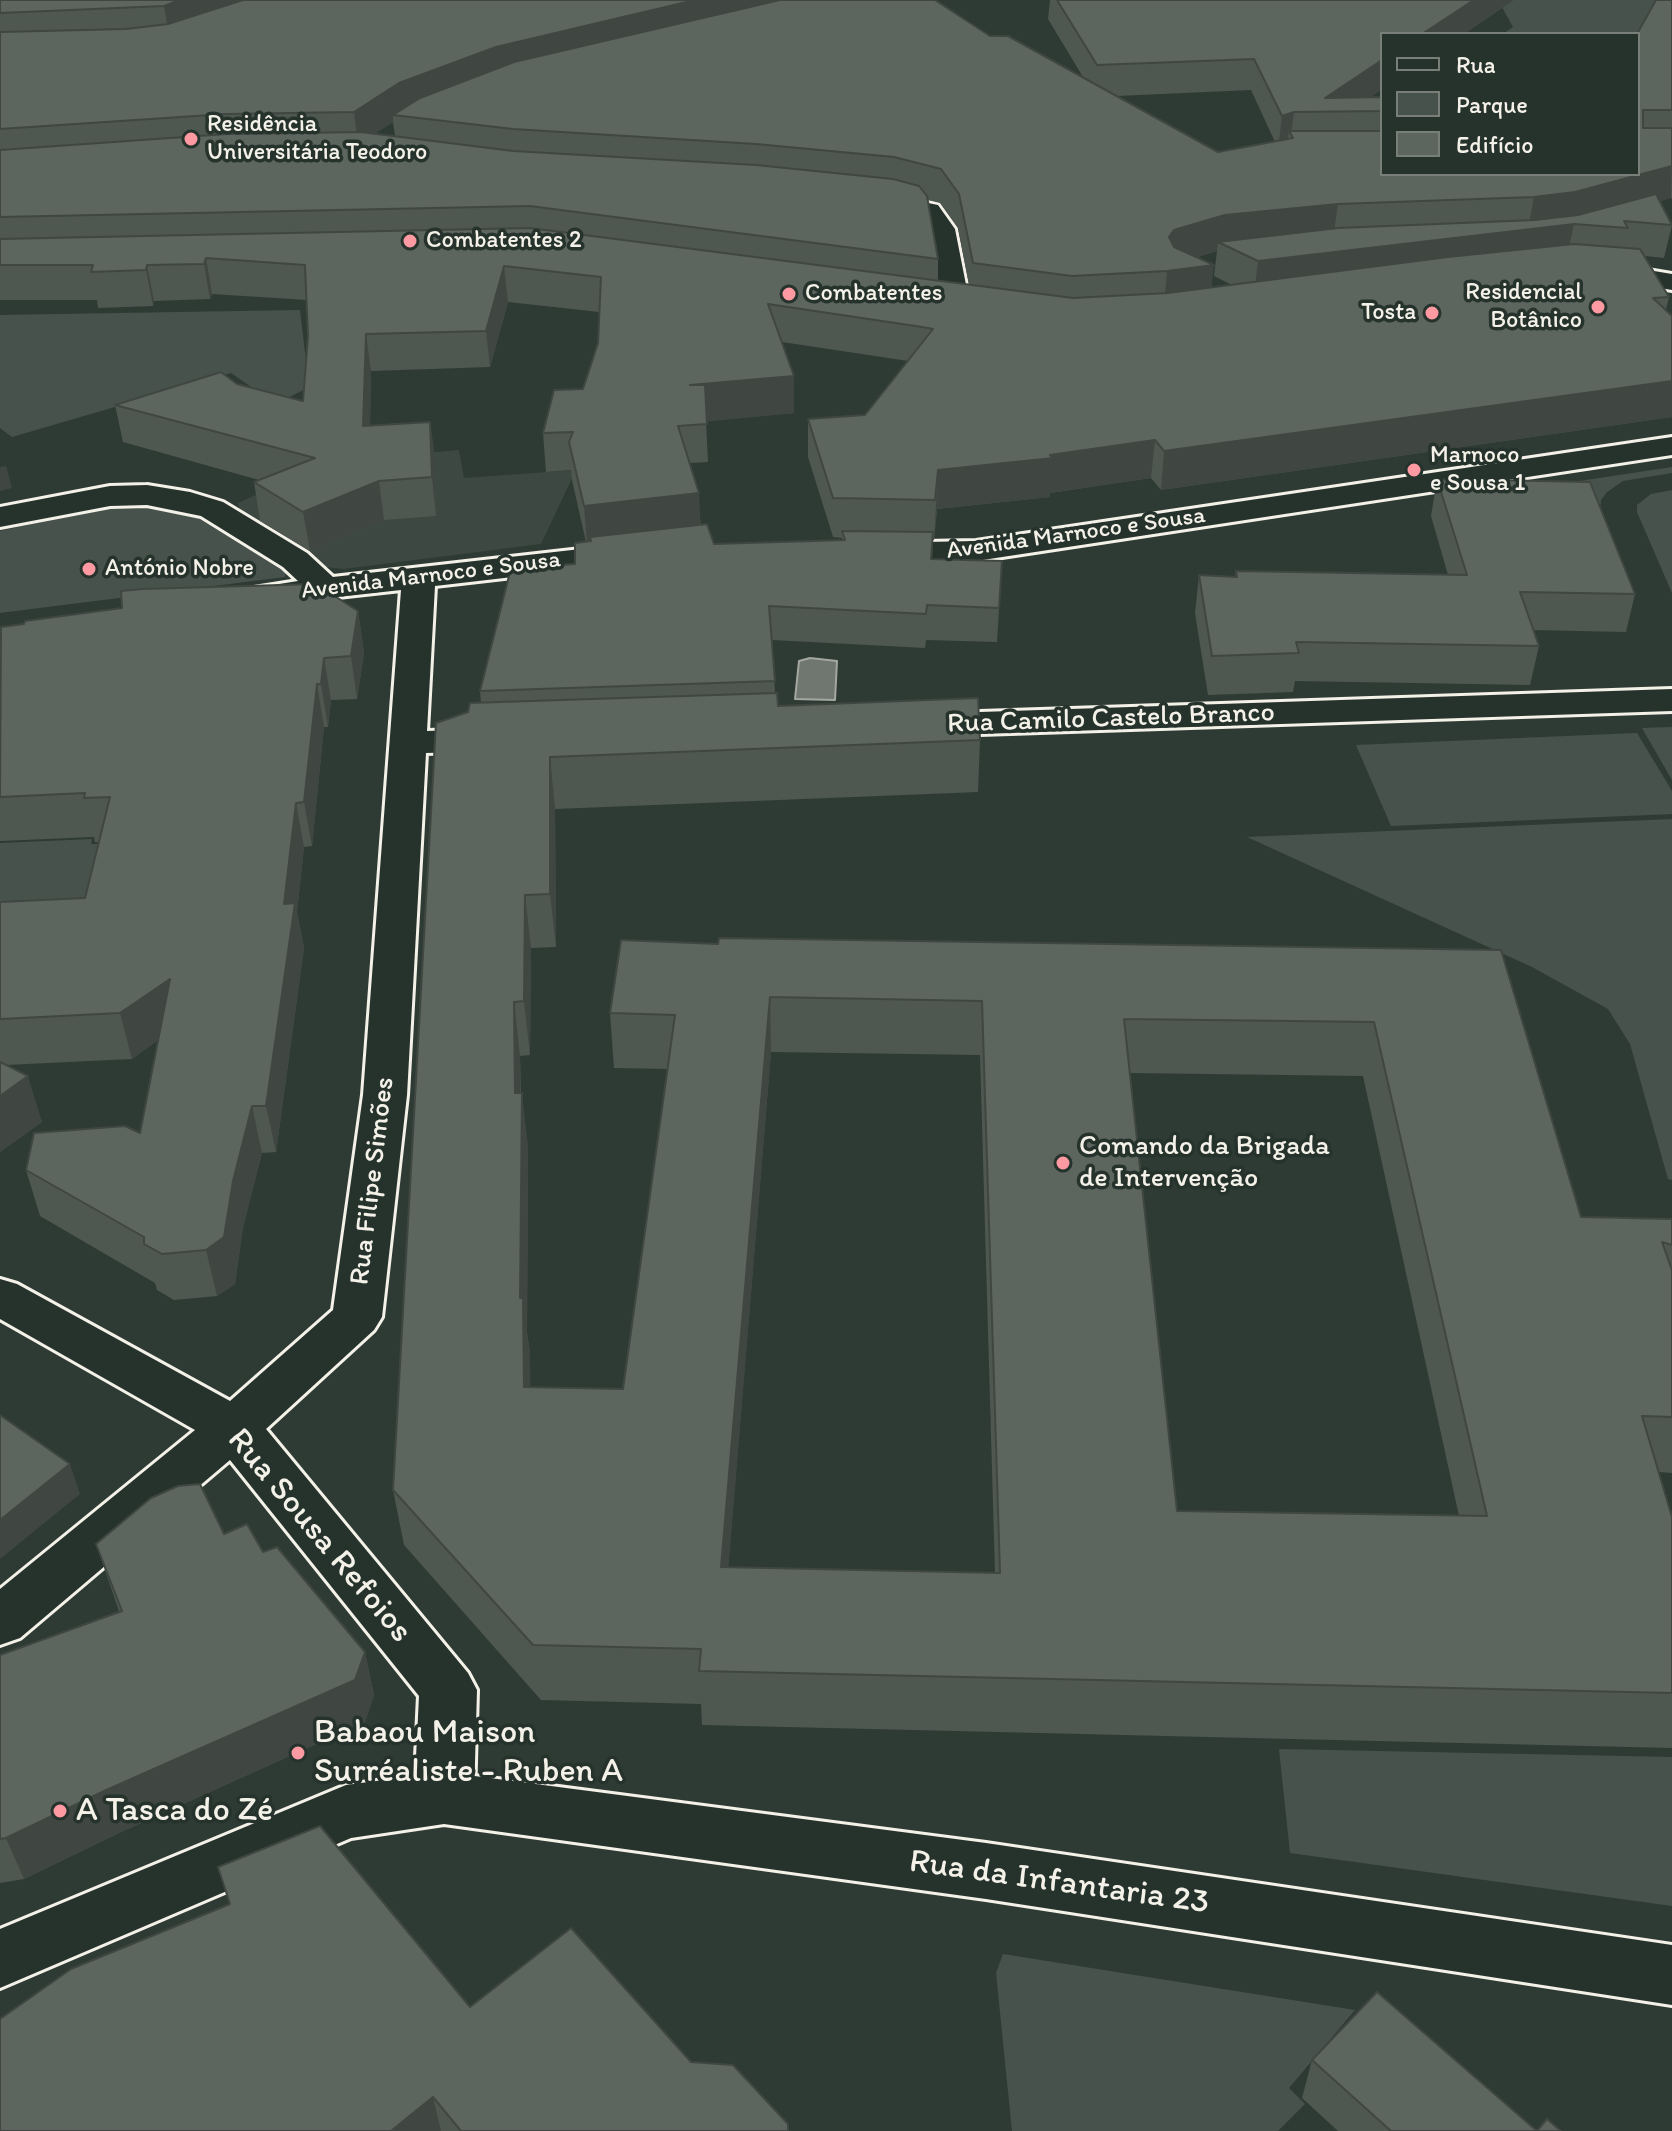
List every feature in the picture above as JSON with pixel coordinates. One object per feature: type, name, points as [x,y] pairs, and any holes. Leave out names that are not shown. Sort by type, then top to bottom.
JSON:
[{"type":"street","points":[[848,197],[893,202],[929,211],[942,229],[970,312],[927,305]]},
{"type":"street","points":[[1672,282],[1633,273],[1578,274],[1633,289],[1672,309]]},
{"type":"street","name":"Avenida Marnoco e Sousa","points":[[842,551],[901,554],[976,551],[1672,446]]},
{"type":"street","points":[[0,517],[110,496],[147,495],[190,502],[212,509],[295,560],[325,588]]},
{"type":"street","name":"Avenida Marnoco e Sousa","points":[[228,600],[662,549]]},
{"type":"street","name":"Rua Filipe Simões","points":[[0,1622],[234,1427],[357,1317],[385,1095],[419,577]]},
{"type":"street","name":"Rua Camilo Castelo Branco","points":[[880,726],[1672,700]]},
{"type":"street","points":[[406,743],[532,738]]},
{"type":"street","name":"Rua Sousa Refoios","points":[[0,1297],[234,1427],[448,1690],[444,1798]]},
{"type":"street","name":"Rua da Infantaria 23","points":[[0,1958],[346,1812],[444,1798],[986,1871],[1672,1975]]},
{"type":"shaded area","points":[[459,450],[464,478],[576,470],[541,544],[344,569],[325,567],[242,516],[238,503],[332,461]]},
{"type":"shaded area","points":[[810,658],[837,661],[835,700],[795,699],[799,661]]},
{"type":"green space","points":[[1498,0],[1672,0],[1672,14],[1640,33],[1506,32],[1513,27]]},
{"type":"green space","points":[[300,310],[309,387],[276,404],[231,373],[12,437],[0,428],[0,315]]},
{"type":"green space","points":[[1672,467],[1672,473],[1623,481],[1601,500],[1600,513],[1500,493]]},
{"type":"green space","points":[[1672,490],[1672,593],[1637,512],[1637,505],[1651,494]]},
{"type":"green space","points":[[133,501],[203,514],[286,566],[285,577],[0,613],[0,531]]},
{"type":"green space","points":[[1672,727],[1672,780],[1642,728]]},
{"type":"green space","points":[[1637,733],[1672,791],[1672,814],[1391,826],[1356,745]]},
{"type":"green space","points":[[1672,819],[1672,1180],[1668,1179],[1630,1044],[1608,1009],[1532,967],[1247,837]]},
{"type":"green space","points":[[92,839],[91,844],[114,843],[91,933],[0,937],[0,843]]},
{"type":"green space","points":[[1279,1749],[1672,1757],[1672,1906],[1290,1853]]},
{"type":"green space","points":[[1003,1954],[1355,2010],[1289,2088],[1305,2104],[1278,2131],[1012,2131],[996,1973]]},
{"type":"building","points":[[0,0],[180,0],[164,6],[0,13]]},
{"type":"building","points":[[243,0],[695,0],[496,47],[399,83],[354,112],[226,114],[0,129],[0,32],[126,29],[168,24]]},
{"type":"building","points":[[780,0],[935,0],[990,36],[1008,36],[1218,152],[1293,138],[1289,131],[1380,131],[1380,176],[1635,176],[1575,192],[1534,197],[1338,204],[1225,215],[1174,230],[1169,237],[1174,247],[1214,265],[1072,276],[973,263],[959,194],[941,169],[894,157],[756,144],[513,129],[393,115],[420,98],[514,62]]},
{"type":"building","points":[[1057,0],[1474,0],[1425,32],[1380,32],[1380,61],[1325,98],[1380,97],[1380,111],[1294,112],[1282,116],[1254,59],[1097,65]]},
{"type":"building","points":[[1656,0],[1672,0],[1672,110],[1643,110],[1643,128],[1672,128],[1672,166],[1640,175],[1638,32]]},
{"type":"building","points":[[361,132],[513,151],[756,165],[893,179],[919,186],[927,196],[938,259],[530,206],[0,217],[0,150],[227,134]]},
{"type":"building","points":[[1656,194],[1672,225],[1624,221],[1628,228],[1574,224],[1258,261],[1218,242],[1338,228],[1535,220],[1578,215]]},
{"type":"building","points":[[530,228],[1073,298],[1168,293],[1574,244],[1640,249],[1669,297],[1653,298],[1672,316],[1672,381],[1164,451],[1155,440],[1050,455],[1053,458],[938,470],[935,500],[833,498],[808,419],[865,415],[933,329],[768,304],[794,376],[690,385],[705,385],[707,424],[678,426],[699,493],[584,506],[569,442],[573,432],[543,433],[554,390],[583,389],[598,343],[601,277],[504,266],[486,331],[366,334],[363,426],[430,422],[432,477],[379,481],[303,512],[254,482],[315,458],[115,405],[221,372],[237,384],[303,401],[308,336],[305,265],[206,258],[204,264],[147,265],[146,270],[91,272],[93,265],[0,265],[0,239]]},
{"type":"building","points":[[1437,479],[1590,482],[1635,594],[1520,592],[1539,646],[1296,642],[1299,653],[1212,656],[1199,575],[1237,577],[1236,571],[1467,575]]},
{"type":"building","points":[[707,524],[714,544],[845,540],[842,531],[933,532],[931,559],[1002,561],[999,608],[927,605],[926,614],[769,606],[775,681],[480,691],[511,568],[575,564],[575,543],[591,541],[590,537]]},
{"type":"building","points":[[316,584],[358,611],[351,656],[324,658],[321,684],[317,684],[304,802],[296,803],[284,904],[295,903],[266,1106],[252,1106],[233,1181],[224,1237],[206,1250],[162,1254],[144,1244],[144,1237],[26,1170],[34,1133],[125,1126],[140,1133],[170,979],[120,1013],[0,1019],[0,902],[85,898],[110,797],[84,798],[85,793],[0,797],[1,627],[122,608],[121,591]]},
{"type":"building","points":[[777,693],[778,706],[978,698],[980,740],[550,757],[550,894],[525,895],[524,1001],[514,1002],[515,1093],[522,1093],[520,1298],[523,1298],[524,1387],[623,1389],[675,1015],[610,1013],[621,940],[718,944],[719,938],[1501,950],[1581,1217],[1672,1219],[1672,1245],[1662,1242],[1672,1270],[1672,1417],[1642,1416],[1672,1517],[1672,1693],[699,1671],[701,1649],[533,1645],[393,1490],[436,723],[468,712],[470,703]],"holes":[[[770,997],[982,1001],[1000,1573],[721,1567]],[[1124,1019],[1374,1022],[1487,1516],[1177,1511]]]},
{"type":"building","points":[[0,1062],[28,1076],[0,1096]]},
{"type":"building","points":[[0,1415],[70,1464],[0,1520]]},
{"type":"building","points":[[200,1484],[224,1534],[247,1524],[263,1552],[277,1547],[365,1652],[355,1680],[0,1839],[0,1655],[122,1611],[96,1544],[151,1498],[178,1486]]},
{"type":"building","points":[[320,1826],[470,2007],[571,1928],[691,2062],[733,2065],[788,2124],[788,2131],[461,2131],[433,2097],[391,2131],[0,2131],[0,2019],[71,1969],[230,1904],[218,1867]]},
{"type":"building","points":[[1377,1992],[1537,2131],[1391,2131],[1312,2060]]},
{"type":"building","points":[[1547,2119],[1561,2131],[1537,2131]]},
{"type":"place","name":"Residência Universitária Teodoro","points":[[191,139]]},
{"type":"place","name":"Combatentes 2","points":[[410,241]]},
{"type":"place","name":"Combatentes","points":[[789,294]]},
{"type":"place","name":"Residencial Botânico","points":[[1598,307]]},
{"type":"place","name":"Tosta","points":[[1432,313]]},
{"type":"place","name":"Marnoco e Sousa 1","points":[[1414,470]]},
{"type":"place","name":"António Nobre","points":[[89,569]]},
{"type":"place","name":"Comando da Brigada de Intervenção","points":[[1063,1163]]},
{"type":"place","name":"Babaou Maison Surréaliste - Ruben A","points":[[298,1753]]},
{"type":"place","name":"A Tasca do Zé","points":[[60,1811]]}]
